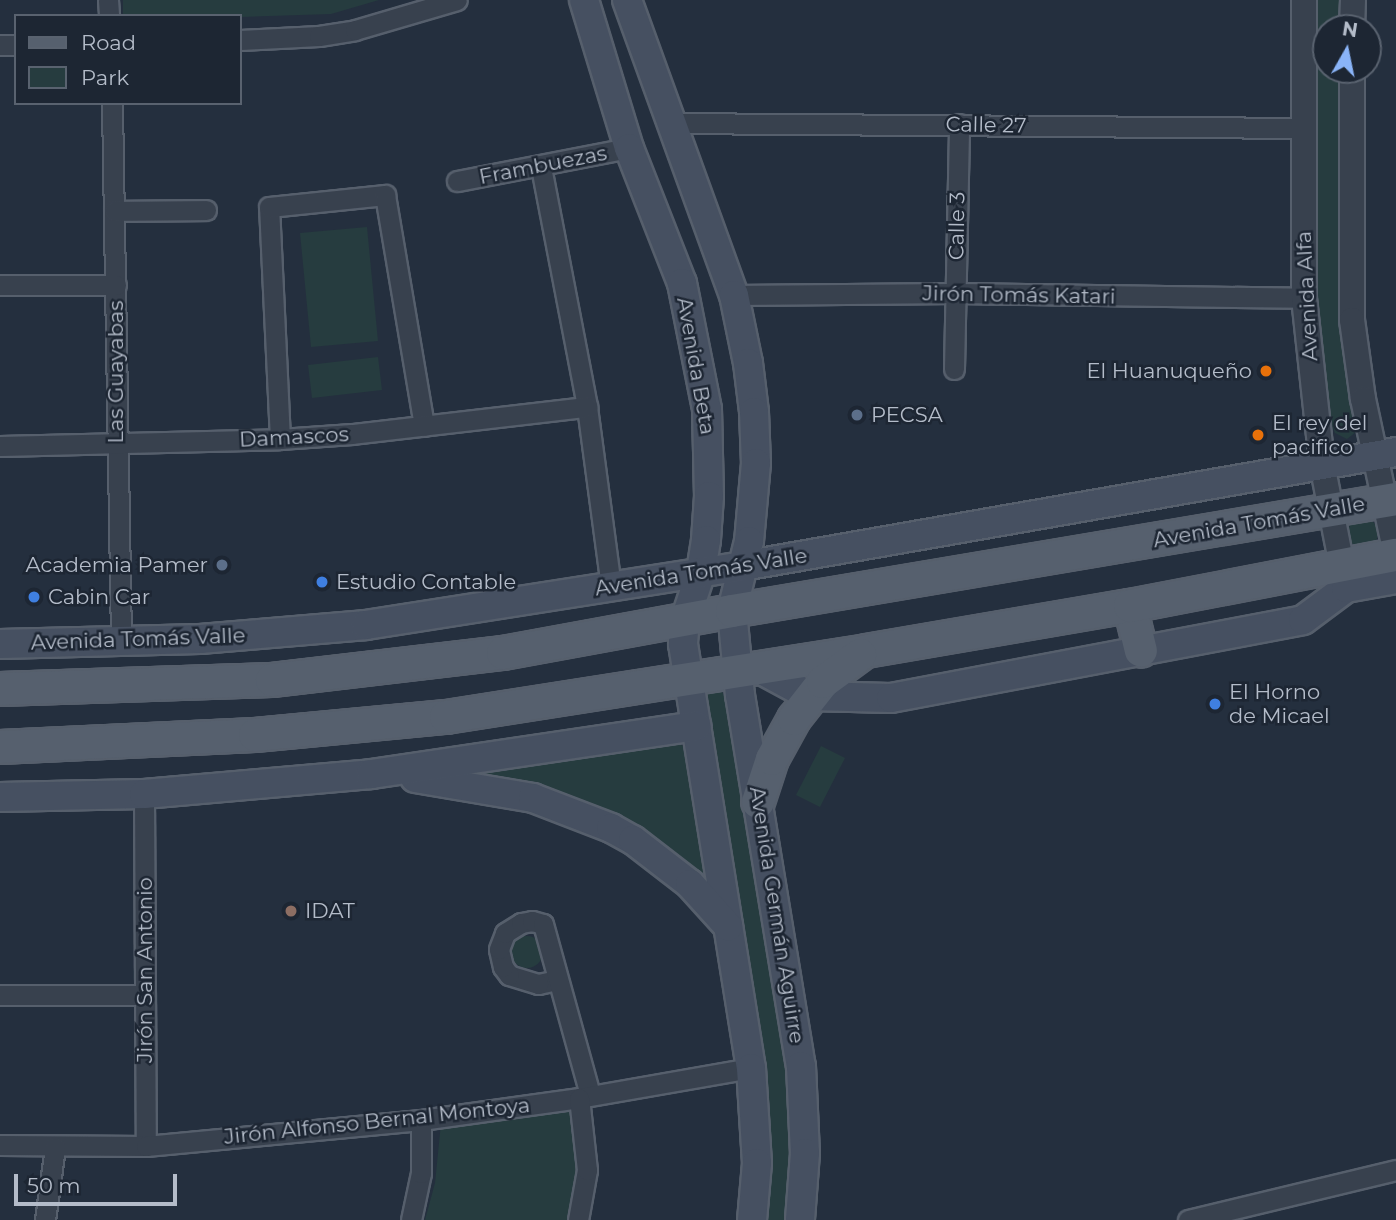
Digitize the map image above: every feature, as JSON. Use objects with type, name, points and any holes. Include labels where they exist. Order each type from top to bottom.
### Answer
[{"type":"main road","name":"Avenida Beta","points":[[584,0],[629,148],[682,283],[708,409],[709,496],[701,572],[685,620]]},
{"type":"main road","points":[[627,0],[734,295],[754,412],[756,463],[753,508],[732,611]]},
{"type":"main road","name":"Avenida Tomás Valle","points":[[0,644],[200,639],[366,625],[743,566],[1386,454]]},
{"type":"main road","name":"Avenida Tomás Valle","points":[[0,689],[272,680],[503,653],[732,611],[1391,500]]},
{"type":"main road","points":[[746,668],[810,696],[835,699],[891,698],[1303,620],[1344,577],[1396,554]]},
{"type":"main road","points":[[0,747],[173,740],[446,717],[687,677],[866,651],[1130,606],[1344,577],[1396,579]]},
{"type":"main road","points":[[1130,606],[1141,651]]},
{"type":"main road","name":"Avenida Germán Aguirre","points":[[732,611],[746,668],[758,802],[801,1066],[805,1153],[800,1220]]},
{"type":"main road","points":[[685,620],[683,644],[687,677],[751,1068],[757,1163],[752,1220]]},
{"type":"main road","points":[[758,802],[779,746],[810,696],[830,675],[866,651]]},
{"type":"main road","points":[[0,797],[144,794],[371,774],[696,726]]},
{"type":"main road","points":[[371,774],[434,780],[533,798],[611,828],[633,841],[690,884],[728,926]]},
{"type":"street","points":[[242,40],[319,36],[355,30],[457,0]]},
{"type":"street","name":"Avenida Alfa","points":[[1304,0],[1304,298],[1322,464],[1344,577]]},
{"type":"street","name":"Avenida Alfa","points":[[1352,84],[1350,289],[1363,399],[1386,454],[1396,554]]},
{"type":"street","name":"Las Guayabas","points":[[112,105],[121,640]]},
{"type":"street","name":"Calle 27","points":[[670,123],[1302,128]]},
{"type":"street","name":"Calle 3","points":[[954,369],[959,124]]},
{"type":"street","name":"Frambuezas","points":[[457,181],[629,148]]},
{"type":"street","points":[[541,167],[587,407],[611,587]]},
{"type":"street","points":[[279,439],[270,206],[385,195],[424,426]]},
{"type":"street","points":[[114,211],[206,210]]},
{"type":"street","points":[[0,285],[116,285]]},
{"type":"street","name":"Jirón Tomás Katari","points":[[734,295],[956,293],[1304,298]]},
{"type":"street","name":"Damascos","points":[[0,446],[279,439],[587,407]]},
{"type":"street","name":"Jirón San Antonio","points":[[144,794],[146,1146]]},
{"type":"street","points":[[557,980],[585,1096],[587,1170],[578,1220]]},
{"type":"street","points":[[0,995],[145,995]]},
{"type":"street","name":"Jirón Alfonso Bernal Montoya","points":[[0,1145],[146,1146],[421,1120],[751,1068]]},
{"type":"street","points":[[411,1220],[421,1172],[421,1120]]},
{"type":"street","points":[[45,1220],[55,1147]]},
{"type":"street","points":[[1188,1220],[1396,1170]]},
{"type":"green space","points":[[123,0],[379,0],[331,14],[242,17],[242,14],[123,14]]},
{"type":"green space","points":[[1313,0],[1342,0],[1342,14],[1313,14]]},
{"type":"green space","points":[[1312,84],[1343,84],[1357,420],[1356,432],[1347,439],[1335,433],[1330,420],[1318,347],[1311,264]]},
{"type":"green space","points":[[367,227],[378,341],[311,347],[300,233]]},
{"type":"green space","points":[[378,357],[382,390],[312,398],[308,365]]},
{"type":"green space","points":[[1363,518],[1374,522],[1378,533],[1374,544],[1363,548],[1352,544],[1348,533],[1352,522]]},
{"type":"green space","points":[[720,689],[726,698],[790,1086],[793,1135],[786,1220],[763,1220],[769,1178],[770,1135],[763,1042],[702,695],[706,690]]},
{"type":"green space","points":[[674,740],[684,747],[709,883],[477,777],[475,771]]},
{"type":"green space","points":[[821,746],[845,758],[820,807],[796,795]]},
{"type":"green space","points":[[527,936],[538,941],[543,952],[538,963],[527,968],[516,963],[511,952],[516,941]]},
{"type":"green space","points":[[579,1106],[581,1151],[571,1220],[425,1220],[435,1183],[441,1123]]},
{"type":"place","name":"El Huanuqueño","points":[[1266,371]]},
{"type":"place","name":"PECSA","points":[[857,415]]},
{"type":"place","name":"El rey del pacifico","points":[[1258,435]]},
{"type":"place","name":"Academia Pamer","points":[[222,565]]},
{"type":"place","name":"Estudio Contable","points":[[322,582]]},
{"type":"place","name":"Cabin Car","points":[[34,597]]},
{"type":"place","name":"El Horno de Micael","points":[[1215,704]]},
{"type":"place","name":"IDAT","points":[[291,911]]}]
